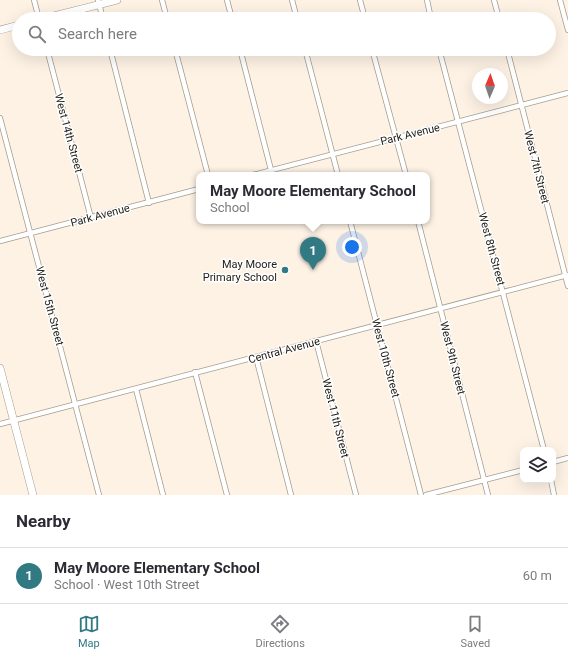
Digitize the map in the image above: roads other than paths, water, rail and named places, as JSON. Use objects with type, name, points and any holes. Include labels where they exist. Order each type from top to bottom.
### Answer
[{"type":"street","points":[[34,0],[37,12]]},
{"type":"street","points":[[65,12],[98,2],[117,0]]},
{"type":"street","points":[[162,0],[165,12]]},
{"type":"street","points":[[227,0],[230,12]]},
{"type":"street","points":[[292,0],[295,12]]},
{"type":"street","points":[[360,0],[363,12]]},
{"type":"street","points":[[426,0],[430,12]]},
{"type":"street","points":[[494,0],[497,12]]},
{"type":"street","points":[[560,0],[568,30]]},
{"type":"street","points":[[98,2],[100,12]]},
{"type":"street","points":[[0,30],[12,27]]},
{"type":"street","name":"West 14th Street","points":[[49,56],[90,218]]},
{"type":"street","points":[[112,56],[148,203]]},
{"type":"street","points":[[177,56],[207,172]]},
{"type":"street","points":[[242,56],[271,170]]},
{"type":"street","points":[[307,56],[337,172]]},
{"type":"street","points":[[374,56],[405,172]]},
{"type":"street","name":"West 8th Street","points":[[441,56],[543,447]]},
{"type":"street","name":"West 7th Street","points":[[509,56],[567,276],[568,286]]},
{"type":"street","name":"Park Avenue","points":[[264,172],[568,93]]},
{"type":"street","name":"West 15th Street","points":[[0,118],[99,495]]},
{"type":"street","name":"Park Avenue","points":[[0,241],[196,190]]},
{"type":"street","name":"West 10th Street","points":[[351,224],[421,495]]},
{"type":"street","name":"West 9th Street","points":[[419,224],[488,495]]},
{"type":"street","name":"Central Avenue","points":[[0,424],[567,276]]},
{"type":"street","name":"West 11th Street","points":[[316,342],[356,495]]},
{"type":"street","points":[[256,357],[291,495]]},
{"type":"street","points":[[0,368],[33,495]]},
{"type":"street","points":[[195,372],[227,495]]},
{"type":"street","points":[[136,389],[163,495]]},
{"type":"street","points":[[556,461],[568,458]]},
{"type":"street","points":[[426,495],[520,471]]},
{"type":"street","points":[[552,483],[554,495]]},
{"type":"place","name":"May Moore Primary School","points":[[285,270]]},
{"type":"place","name":"May Moore Elementary School","points":[[313,270]]}]
